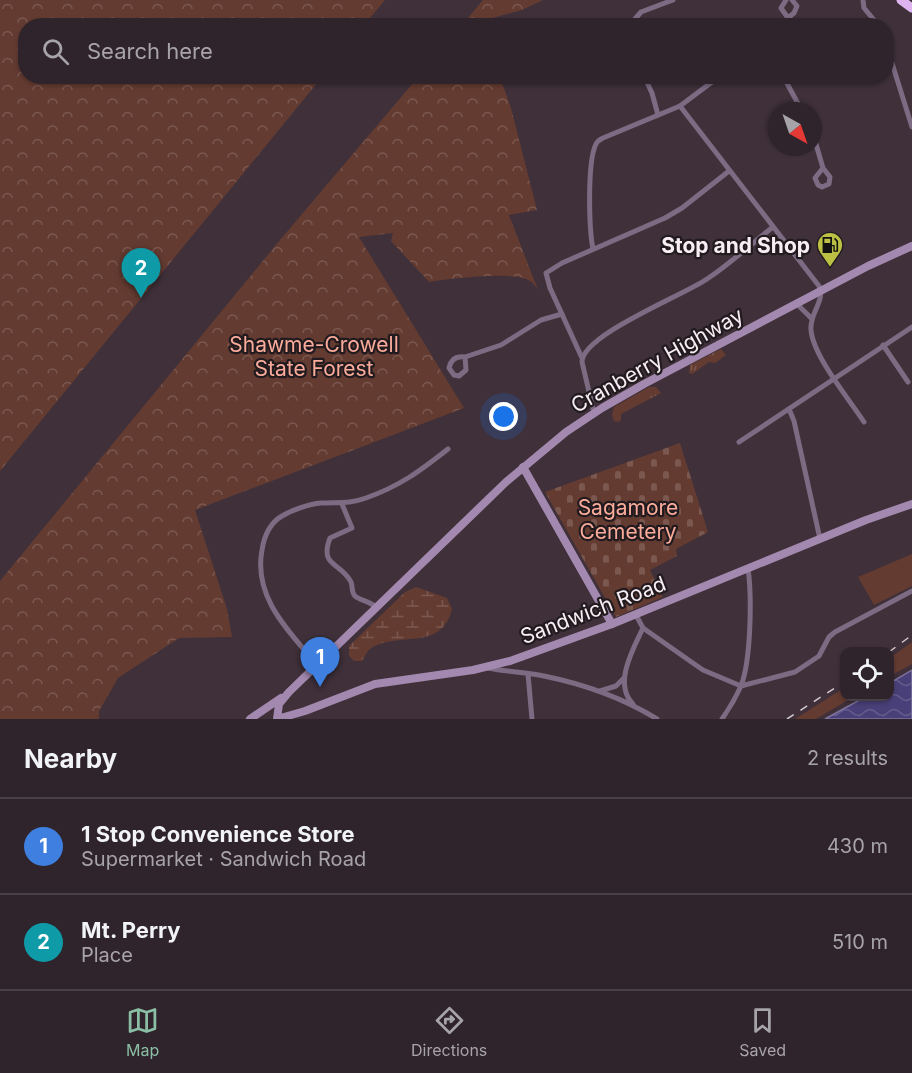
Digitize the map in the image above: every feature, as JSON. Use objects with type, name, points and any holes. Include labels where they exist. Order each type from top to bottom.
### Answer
[{"type":"highway","points":[[901,0],[912,8]]},
{"type":"main road","name":"Cranberry Highway","points":[[277,719],[279,704],[289,692],[376,607],[523,466],[594,413],[796,303],[887,256],[912,246]]},
{"type":"main road","points":[[523,466],[612,624]]},
{"type":"main road","name":"Sandwich Road","points":[[277,719],[375,684],[487,668],[636,615],[882,514],[912,504]]},
{"type":"main road","name":"Cranberry Highway","points":[[250,719],[289,692]]},
{"type":"street","points":[[636,18],[641,12],[673,0]]},
{"type":"street","points":[[786,0],[781,4],[781,8],[788,18],[797,6],[792,0]]},
{"type":"street","points":[[863,0],[864,8],[872,18]]},
{"type":"street","points":[[894,70],[912,127]]},
{"type":"street","points":[[648,84],[658,115]]},
{"type":"street","points":[[593,249],[589,232],[590,201],[592,164],[597,143],[603,138],[680,106],[709,84]]},
{"type":"street","points":[[787,84],[797,102]]},
{"type":"street","points":[[680,106],[796,254],[821,290],[820,299],[811,318],[813,343],[864,422]]},
{"type":"street","points":[[819,156],[823,168]]},
{"type":"street","points":[[594,413],[582,358],[550,288],[546,273],[562,262],[665,218],[682,208],[729,171]]},
{"type":"street","points":[[582,358],[602,336],[705,280],[773,227]]},
{"type":"street","points":[[796,303],[811,318]]},
{"type":"street","points":[[465,357],[501,345],[541,320],[562,314]]},
{"type":"street","points":[[739,442],[912,327]]},
{"type":"street","points":[[883,345],[908,382]]},
{"type":"street","points":[[789,410],[794,421],[820,539]]},
{"type":"street","points":[[317,665],[273,611],[263,588],[260,562],[266,533],[282,515],[319,503],[342,504],[364,499],[402,484],[448,449]]},
{"type":"street","points":[[342,504],[352,528],[330,538],[326,548],[327,557],[332,565],[351,582],[353,594],[376,607]]},
{"type":"street","points":[[722,719],[741,686],[748,648],[748,568]]},
{"type":"street","points":[[636,615],[643,628],[703,670],[741,686],[795,672],[819,656],[829,637],[835,632],[912,591]]},
{"type":"street","points":[[598,692],[614,688],[624,678],[643,628]]},
{"type":"street","points":[[487,668],[551,678],[598,692],[635,705],[657,719]]},
{"type":"street","points":[[528,674],[532,719]]},
{"type":"street","points":[[624,678],[626,693],[635,705]]},
{"type":"green space","points":[[0,0],[385,0],[370,18],[18,18],[18,84],[316,84],[0,471]]},
{"type":"green space","points":[[483,0],[543,0],[522,10],[492,18],[468,18]]},
{"type":"green space","name":"Shawme-Crowell State Forest","points":[[412,84],[502,84],[511,108],[537,210],[509,215],[538,290],[528,280],[508,276],[480,276],[429,282],[391,241],[393,233],[359,237],[464,408],[195,510],[227,609],[232,637],[179,638],[118,678],[99,711],[99,719],[0,719],[0,581],[280,240]]},
{"type":"green space","points":[[721,349],[726,355],[715,363],[709,362],[692,374],[689,373],[690,365]]},
{"type":"green space","points":[[649,387],[656,387],[661,393],[621,414],[619,422],[614,421],[612,415],[614,407]]},
{"type":"green space","name":"Sagamore Cemetery","points":[[680,443],[708,532],[676,549],[677,556],[650,570],[663,597],[616,617],[545,492]]},
{"type":"green space","points":[[912,554],[912,586],[874,605],[858,577]]},
{"type":"green space","points":[[416,587],[447,598],[452,609],[446,623],[438,631],[428,636],[381,644],[369,650],[362,661],[354,661],[349,656],[349,646],[405,592]]},
{"type":"green space","points":[[912,642],[912,664],[894,674],[894,655]]},
{"type":"green space","points":[[840,691],[840,701],[846,701],[816,719],[795,719]]},
{"type":"water","points":[[912,670],[912,719],[825,719],[858,701],[894,701],[894,681]]},
{"type":"railway","points":[[894,648],[912,635]]},
{"type":"railway","points":[[787,719],[840,685]]},
{"type":"place","name":"Stop and Shop","points":[[830,268]]},
{"type":"place","name":"Mt. Perry","points":[[141,298]]},
{"type":"place","name":"1 Stop Convenience Store","points":[[320,687]]}]
